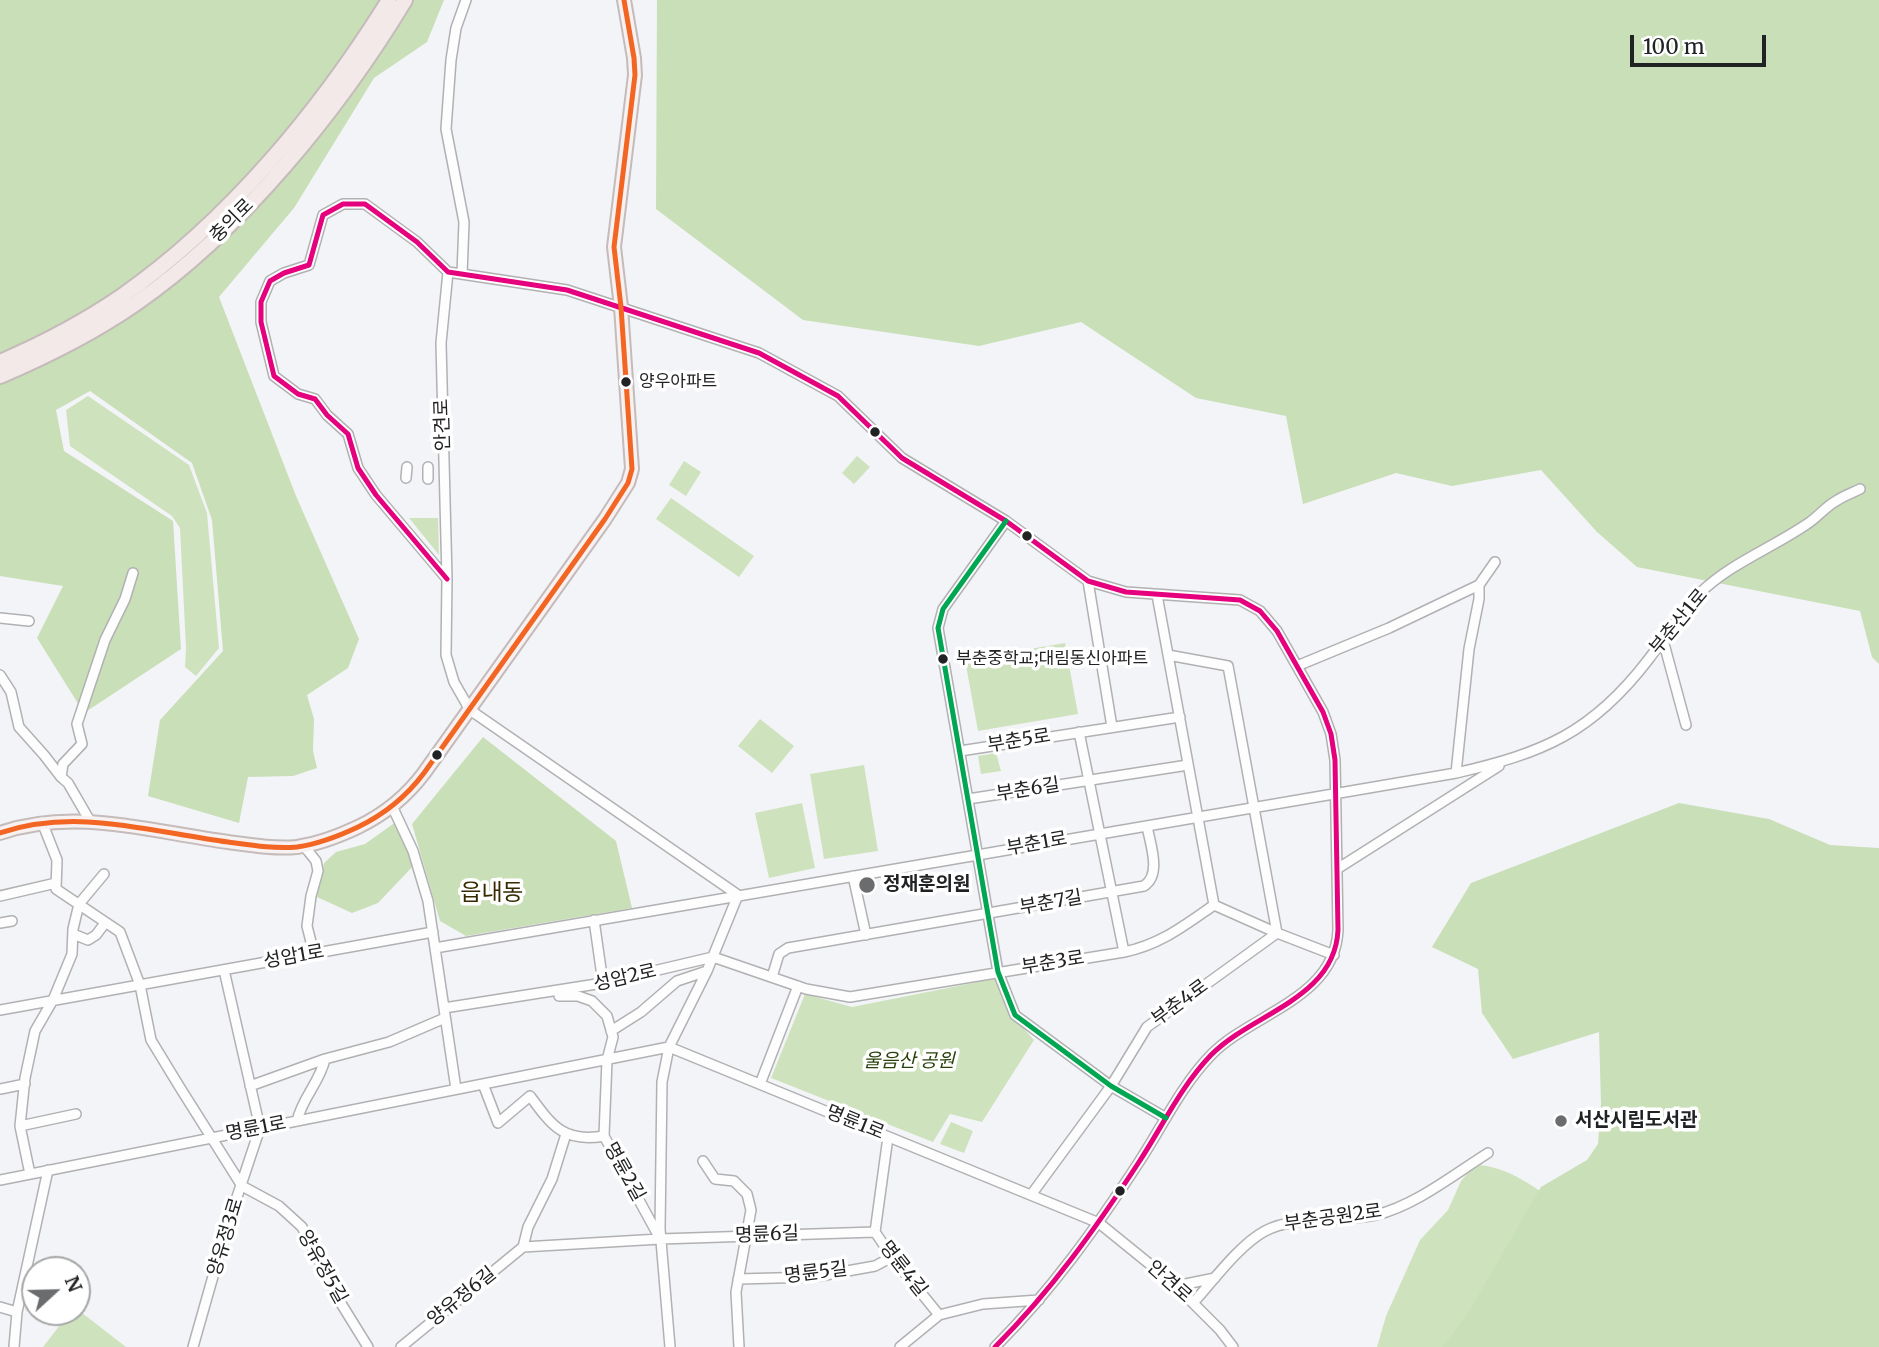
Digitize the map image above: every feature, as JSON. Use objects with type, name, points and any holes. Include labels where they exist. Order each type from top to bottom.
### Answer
[{"type":"highway","name":"충의로","points":[[0,362],[51,337],[120,297],[228,206],[312,110],[345,67],[389,0]]},
{"type":"highway","name":"충의로","points":[[0,376],[61,349],[114,318],[176,274],[214,239],[257,196],[323,117],[382,38],[405,0]]},
{"type":"main road","points":[[0,833],[42,822],[90,821],[244,845],[274,848],[304,846],[352,829],[392,806],[417,783],[605,519],[628,483],[632,469],[621,306],[614,247],[635,75],[624,0]]},
{"type":"street","points":[[462,274],[464,222],[446,129],[451,60],[456,28],[466,0]]},
{"type":"street","points":[[447,579],[376,495],[358,468],[348,434],[327,415],[316,400],[298,394],[274,376],[261,322],[261,302],[270,281],[309,265],[323,215],[342,204],[365,204],[417,242],[448,272],[568,290],[743,346],[778,362],[848,404],[901,458],[1006,521],[1088,581],[1115,590],[1236,599],[1248,603],[1268,618],[1320,706],[1329,729],[1335,760],[1336,794],[1338,930],[1334,955],[1322,975],[1306,990],[1230,1039],[1211,1055],[1166,1118],[1099,1223],[1039,1300],[995,1347]]},
{"type":"street","name":"안견로","points":[[448,272],[441,343],[447,579],[446,660],[454,682],[470,710]]},
{"type":"street","points":[[406,478],[407,467]]},
{"type":"street","points":[[428,467],[428,479]]},
{"type":"street","name":"부춘산1로","points":[[1336,794],[1456,773],[1506,761],[1566,737],[1593,719],[1615,699],[1703,590],[1752,554],[1807,524],[1836,500],[1860,489]]},
{"type":"street","points":[[1006,521],[943,609],[939,619],[940,644],[998,972],[1015,1015],[1111,1086],[1166,1118]]},
{"type":"street","points":[[1297,666],[1389,628],[1479,584],[1495,562]]},
{"type":"street","points":[[61,777],[63,764],[82,744],[77,724],[105,640],[125,599],[133,573]]},
{"type":"street","points":[[1088,581],[1112,727]]},
{"type":"street","points":[[1456,773],[1479,584]]},
{"type":"street","points":[[1157,595],[1214,905],[1334,955]]},
{"type":"street","points":[[0,618],[29,621]]},
{"type":"street","points":[[1663,640],[1686,725]]},
{"type":"street","points":[[1168,655],[1227,665],[1276,933]]},
{"type":"street","points":[[0,676],[11,692],[19,727],[68,783],[90,821]]},
{"type":"street","points":[[470,710],[738,895]]},
{"type":"street","name":"부춘5로","points":[[960,751],[1180,717]]},
{"type":"street","name":"부춘5로","points":[[1079,732],[1088,781]]},
{"type":"street","name":"부춘산1로","points":[[1337,869],[1506,761]]},
{"type":"street","name":"부춘6길","points":[[968,799],[1188,765]]},
{"type":"street","points":[[1088,781],[1124,952]]},
{"type":"street","name":"부춘1로","points":[[738,895],[1336,794]]},
{"type":"street","points":[[392,806],[413,851],[428,901],[456,1090]]},
{"type":"street","points":[[42,822],[57,860],[56,889],[120,932],[140,985],[151,1040],[211,1138]]},
{"type":"street","name":"부춘7길","points":[[772,977],[779,954],[786,949],[1144,886],[1152,878],[1154,869],[1147,826]]},
{"type":"street","points":[[304,846],[316,861],[318,871],[307,926],[314,954]]},
{"type":"street","points":[[30,1174],[20,1126],[35,1031],[53,1000],[72,954],[79,904],[104,874]]},
{"type":"street","points":[[853,876],[866,935]]},
{"type":"street","points":[[0,896],[56,883]]},
{"type":"street","points":[[435,948],[738,895]]},
{"type":"street","points":[[669,1047],[707,971],[738,895]]},
{"type":"street","name":"부춘3로","points":[[713,957],[798,986],[850,997],[1124,952],[1160,941],[1214,905]]},
{"type":"street","points":[[594,920],[603,984]]},
{"type":"street","points":[[0,923],[12,921]]},
{"type":"street","points":[[73,934],[88,940],[96,935],[105,923]]},
{"type":"street","name":"성암1로","points":[[0,1010],[433,932]]},
{"type":"street","name":"부춘4로","points":[[1031,1195],[1111,1086],[1147,1027],[1276,933]]},
{"type":"street","name":"성암2로","points":[[250,1086],[325,1059],[389,1042],[444,1013],[603,984],[713,957]]},
{"type":"street","points":[[224,970],[260,1128]]},
{"type":"street","points":[[607,1060],[611,1031],[641,1012],[677,981],[707,971]]},
{"type":"street","points":[[760,1084],[798,986]]},
{"type":"street","name":"성암2로","points":[[536,995],[578,996],[592,1001],[607,1016],[611,1031]]},
{"type":"street","name":"명륜1로","points":[[0,1180],[669,1047],[1099,1223]]},
{"type":"street","name":"명륜2길","points":[[669,1047],[662,1082],[660,1238],[670,1347]]},
{"type":"street","points":[[297,1121],[300,1108],[322,1073],[325,1059]]},
{"type":"street","name":"명륜2길","points":[[607,1060],[604,1136],[660,1238]]},
{"type":"street","points":[[0,1089],[25,1084]]},
{"type":"street","points":[[483,1084],[498,1123],[530,1096],[556,1129],[565,1134],[589,1138],[604,1136]]},
{"type":"street","points":[[20,1126],[76,1114]]},
{"type":"street","name":"양유정3로","points":[[193,1347],[227,1227],[260,1128]]},
{"type":"street","points":[[565,1134],[552,1179],[528,1227],[523,1247],[660,1238]]},
{"type":"street","name":"명륜4길","points":[[888,1136],[875,1232],[939,1315]]},
{"type":"street","name":"양유정5길","points":[[211,1138],[242,1186],[279,1206],[302,1227],[342,1305],[368,1347]]},
{"type":"street","name":"부춘공원2로","points":[[1193,1303],[1251,1240],[1264,1231],[1291,1224],[1361,1218],[1386,1212],[1415,1198],[1488,1153]]},
{"type":"street","points":[[703,1161],[715,1179],[734,1181],[747,1194],[751,1210],[736,1292],[739,1347]]},
{"type":"street","points":[[14,1347],[16,1312],[48,1170]]},
{"type":"street","name":"안견로","points":[[1099,1223],[1175,1286],[1220,1330],[1233,1347]]},
{"type":"street","name":"명륜6길","points":[[660,1238],[875,1232]]},
{"type":"street","name":"양유정6길","points":[[401,1347],[523,1247]]},
{"type":"street","name":"명륜5길","points":[[738,1279],[814,1277],[876,1266],[892,1257]]},
{"type":"street","points":[[1175,1286],[1215,1278]]},
{"type":"street","points":[[900,1347],[939,1315],[983,1304],[1039,1300]]},
{"type":"street","points":[[0,1307],[16,1312]]},
{"type":"green space","points":[[0,0],[444,0],[427,42],[374,78],[294,208],[219,297],[296,496],[359,639],[348,668],[307,695],[314,719],[313,751],[317,768],[293,776],[248,777],[239,823],[148,796],[160,720],[223,651],[212,520],[192,463],[90,391],[56,410],[64,451],[173,521],[181,649],[84,713],[37,638],[63,586],[0,576]]},
{"type":"green space","points":[[657,0],[1879,0],[1879,664],[1872,657],[1860,611],[1637,567],[1597,532],[1541,470],[1452,486],[1396,473],[1303,504],[1286,416],[1196,398],[1081,322],[979,346],[803,320],[656,209]]},
{"type":"green space","points":[[88,396],[189,465],[207,513],[219,648],[196,676],[185,667],[180,528],[172,516],[70,446],[66,410]]},
{"type":"green space","points":[[857,456],[870,467],[854,484],[842,473]]},
{"type":"green space","points":[[684,461],[701,472],[686,496],[669,485]]},
{"type":"green space","points":[[671,498],[754,556],[739,577],[656,519]]},
{"type":"green space","points":[[409,518],[438,518],[439,555]]},
{"type":"green space","points":[[1065,643],[1078,714],[978,731],[965,660]]},
{"type":"green space","points":[[760,719],[794,746],[772,773],[738,746]]},
{"type":"green space","points":[[483,737],[616,841],[632,908],[466,936],[440,921],[412,824]]},
{"type":"green space","points":[[996,753],[1001,771],[981,774],[978,756]]},
{"type":"green space","points":[[864,765],[878,851],[824,859],[810,774]]},
{"type":"green space","points":[[802,803],[815,868],[769,878],[755,813]]},
{"type":"green space","points":[[1679,803],[1769,819],[1830,845],[1879,848],[1879,1347],[1443,1347],[1470,1310],[1541,1187],[1587,1160],[1598,1144],[1601,1104],[1599,1032],[1513,1059],[1482,1013],[1478,969],[1432,947],[1471,883]]},
{"type":"green space","points":[[400,819],[415,864],[378,903],[352,913],[317,897],[324,863],[336,852],[365,844]]},
{"type":"green space","name":"울음산 공원","points":[[998,978],[1010,1013],[1034,1040],[982,1122],[950,1114],[933,1142],[771,1078],[805,994],[852,1007]]},
{"type":"green space","points":[[951,1122],[973,1131],[964,1153],[940,1144]]},
{"type":"green space","points":[[1475,1165],[1511,1174],[1564,1206],[1488,1347],[1377,1347],[1386,1316],[1420,1240],[1448,1210],[1461,1181]]},
{"type":"green space","points":[[91,1320],[126,1347],[43,1347],[59,1326],[91,1326]]},
{"type":"transit line","points":[[0,833],[57,822],[85,822],[253,845],[297,847],[328,839],[368,822],[386,811],[410,790],[424,773],[605,519],[628,483],[632,469],[621,307],[614,247],[635,75],[624,0]]},
{"type":"transit line","points":[[447,579],[376,495],[358,468],[348,434],[327,415],[315,399],[298,394],[274,376],[261,322],[261,302],[270,281],[309,265],[323,215],[343,204],[365,204],[417,242],[448,272],[567,290],[759,353],[838,396],[902,458],[1006,521],[1088,581],[1126,592],[1240,600],[1260,611],[1277,631],[1323,712],[1331,734],[1335,760],[1338,930],[1333,953],[1323,973],[1307,989],[1228,1040],[1200,1067],[1089,1235],[1035,1304],[995,1347]]},
{"type":"transit line","points":[[1006,521],[943,609],[938,628],[998,972],[1015,1015],[1111,1086],[1166,1118]]},
{"type":"place","name":"양우아파트","points":[[626,382]]},
{"type":"place","name":"부춘중학교;대림동신아파트","points":[[943,659]]},
{"type":"place","name":"정재훈의원","points":[[867,885]]},
{"type":"place","name":"서산시립도서관","points":[[1561,1121]]},
{"type":"district","name":"읍내동","points":[[492,893]]}]
